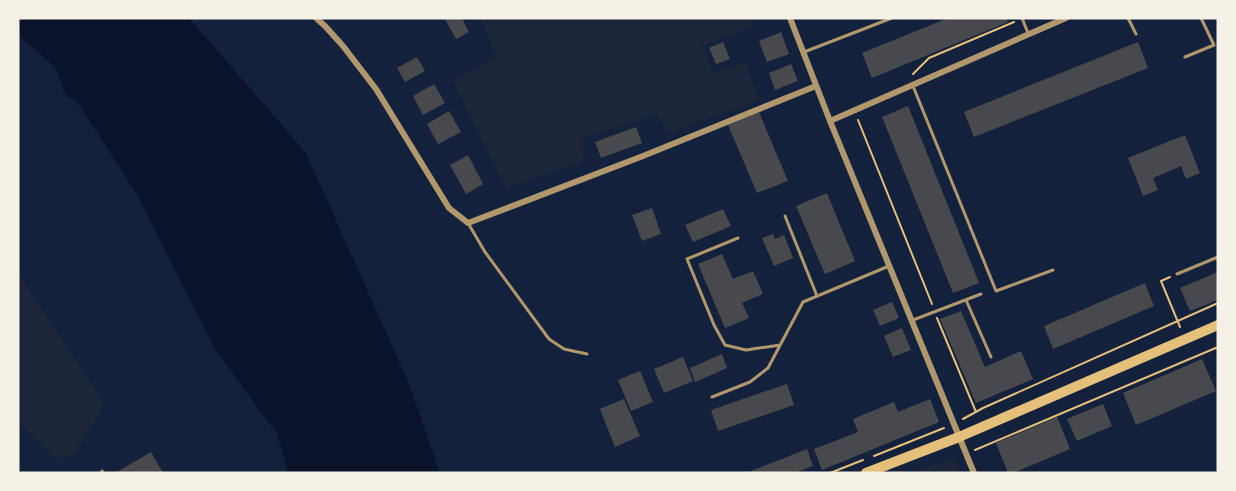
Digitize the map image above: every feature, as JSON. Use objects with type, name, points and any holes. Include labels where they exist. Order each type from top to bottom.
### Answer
[{"type":"main road","points":[[866,473],[959,438],[1218,325]]},
{"type":"street","points":[[316,18],[343,46],[376,89],[449,208],[468,223],[816,86]]},
{"type":"street","points":[[790,18],[974,473]]},
{"type":"street","points":[[830,121],[910,81],[1066,18]]},
{"type":"lane","points":[[804,52],[892,18]]},
{"type":"lane","points":[[1022,18],[1029,34]]},
{"type":"lane","points":[[1128,18],[1136,34]]},
{"type":"lane","points":[[1185,57],[1214,45],[1201,18]]},
{"type":"lane","points":[[910,81],[996,291],[1053,270]]},
{"type":"lane","points":[[785,216],[817,296]]},
{"type":"lane","points":[[468,223],[485,252],[549,339],[564,349],[587,354]]},
{"type":"lane","points":[[738,238],[687,259],[714,325],[725,345],[746,350],[780,345]]},
{"type":"lane","points":[[1177,274],[1218,257]]},
{"type":"lane","points":[[712,397],[750,382],[768,368],[803,302],[889,266]]},
{"type":"lane","points":[[911,321],[981,294]]},
{"type":"lane","points":[[966,300],[991,357]]},
{"type":"path","points":[[910,81],[928,58],[1022,18]]},
{"type":"path","points":[[854,110],[976,412]]},
{"type":"path","points":[[1177,274],[1161,280],[1185,339]]},
{"type":"path","points":[[830,473],[953,424],[1218,303]]},
{"type":"path","points":[[966,454],[1218,347]]},
{"type":"shaded area","points":[[18,18],[189,18],[306,153],[410,386],[440,473],[288,473],[277,434],[215,349],[138,196],[76,100],[66,96],[55,67],[18,35]]},
{"type":"shaded area","points":[[481,18],[751,18],[754,25],[702,46],[713,73],[746,63],[759,100],[668,133],[657,113],[581,139],[584,161],[506,188],[453,81],[496,57]]},
{"type":"shaded area","points":[[18,273],[105,404],[74,454],[55,459],[18,420]]},
{"type":"shaded area","points":[[954,457],[960,473],[912,473]]},
{"type":"building","points":[[446,18],[462,18],[469,32],[456,39]]},
{"type":"building","points":[[948,18],[1006,18],[1008,22],[872,78],[862,53]]},
{"type":"building","points":[[781,32],[789,54],[767,62],[759,41]]},
{"type":"building","points":[[723,42],[730,59],[716,64],[709,48]]},
{"type":"building","points":[[1138,42],[1148,68],[974,137],[964,112]]},
{"type":"building","points":[[417,57],[425,71],[405,82],[397,68]]},
{"type":"building","points":[[791,64],[798,81],[775,90],[769,73]]},
{"type":"building","points":[[434,84],[445,103],[423,115],[413,96]]},
{"type":"building","points":[[908,106],[979,283],[953,293],[882,117]]},
{"type":"building","points":[[449,111],[461,132],[438,144],[427,124]]},
{"type":"building","points":[[759,112],[788,181],[757,193],[728,125]]},
{"type":"building","points":[[636,127],[642,143],[601,158],[595,142]]},
{"type":"building","points":[[1185,135],[1200,173],[1186,179],[1181,166],[1153,178],[1158,190],[1143,196],[1128,158]]},
{"type":"building","points":[[468,155],[483,184],[466,194],[450,165]]},
{"type":"building","points":[[827,193],[855,261],[825,274],[796,206]]},
{"type":"building","points":[[652,208],[661,234],[642,241],[632,215]]},
{"type":"building","points":[[723,209],[731,226],[693,242],[685,225]]},
{"type":"building","points":[[773,234],[775,239],[784,235],[793,258],[774,266],[762,238]]},
{"type":"building","points":[[722,254],[733,279],[753,271],[763,294],[742,303],[749,318],[725,328],[698,264]]},
{"type":"building","points":[[1218,272],[1218,300],[1190,311],[1180,288]]},
{"type":"building","points":[[1145,283],[1154,306],[1053,349],[1044,326]]},
{"type":"building","points":[[892,302],[899,318],[880,326],[873,310]]},
{"type":"building","points":[[961,311],[985,367],[1021,351],[1033,379],[976,403],[940,319]]},
{"type":"building","points":[[902,328],[911,350],[893,357],[884,336]]},
{"type":"building","points":[[722,354],[727,368],[695,382],[690,368]]},
{"type":"building","points":[[683,357],[693,381],[664,393],[654,369]]},
{"type":"building","points":[[1202,359],[1216,391],[1136,425],[1123,393]]},
{"type":"building","points":[[640,371],[653,402],[631,411],[618,380]]},
{"type":"building","points":[[787,384],[794,405],[718,431],[711,410]]},
{"type":"building","points":[[624,399],[640,436],[615,447],[600,409]]},
{"type":"building","points":[[930,399],[939,422],[822,470],[814,449],[858,432],[853,419],[894,402],[898,412]]},
{"type":"building","points":[[1103,404],[1112,426],[1077,441],[1067,419]]},
{"type":"building","points":[[1057,417],[1070,449],[1013,473],[1008,473],[996,443]]},
{"type":"building","points":[[807,449],[813,466],[795,473],[746,473]]},
{"type":"building","points":[[151,452],[163,473],[115,473]]}]
